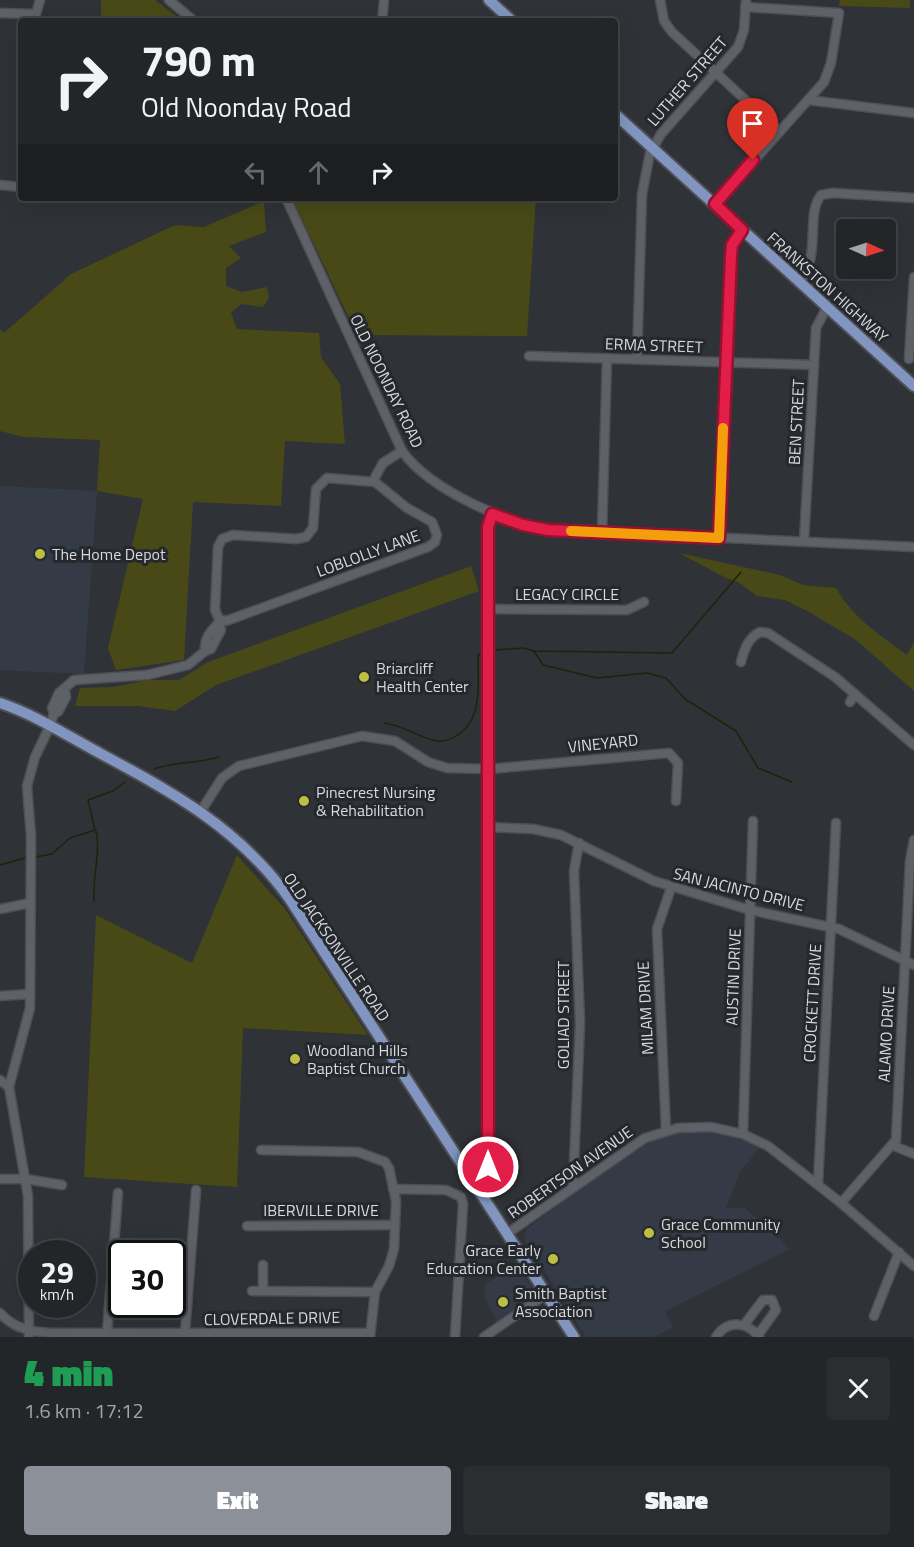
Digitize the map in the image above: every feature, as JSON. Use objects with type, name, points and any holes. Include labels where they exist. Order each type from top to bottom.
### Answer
[{"type":"main road","points":[[489,0],[509,18]]},
{"type":"main road","name":"FRANKSTON HIGHWAY","points":[[618,120],[715,204],[914,386]]},
{"type":"main road","name":"OLD JACKSONVILLE ROAD","points":[[0,703],[50,726],[201,811],[241,844],[283,890],[548,1293],[574,1337]]},
{"type":"street","points":[[0,14],[36,14],[40,0]]},
{"type":"street","points":[[169,0],[190,18]]},
{"type":"street","points":[[382,18],[384,0]]},
{"type":"street","points":[[660,0],[664,21],[672,32],[779,131]]},
{"type":"street","points":[[715,204],[808,100],[827,74],[839,13],[746,3]]},
{"type":"street","name":"LUTHER STREET","points":[[637,359],[643,184],[652,148],[661,134],[742,40],[746,3]]},
{"type":"street","points":[[808,100],[914,114]]},
{"type":"street","points":[[0,185],[18,187]]},
{"type":"street","points":[[800,282],[812,259],[816,209],[821,195],[833,193],[914,198]]},
{"type":"street","name":"OLD NOONDAY ROAD","points":[[287,201],[402,451],[423,473],[492,514],[531,527],[914,547]]},
{"type":"street","points":[[719,538],[732,249],[742,230]]},
{"type":"street","points":[[898,372],[912,359],[914,277]]},
{"type":"street","name":"BEN STREET","points":[[804,541],[817,323],[828,307]]},
{"type":"street","name":"ERMA STREET","points":[[529,356],[814,365]]},
{"type":"street","points":[[602,532],[607,358]]},
{"type":"street","points":[[29,1334],[26,1179],[9,1088],[27,1021],[30,994],[31,836],[27,786],[35,757],[50,726],[54,713],[52,708],[59,693],[74,680],[141,676],[188,665],[205,651],[205,644],[213,626],[220,622],[215,610],[218,547],[222,539],[233,536],[296,539],[306,537],[313,528],[316,489],[323,479],[373,481],[383,463],[402,451]]},
{"type":"street","name":"LOBLOLLY LANE","points":[[220,622],[433,545],[437,535],[432,522],[407,508],[373,481]]},
{"type":"street","points":[[479,1190],[488,1167],[488,532],[492,514]]},
{"type":"street","name":"LEGACY CIRCLE","points":[[489,609],[627,610],[644,602]]},
{"type":"street","points":[[741,662],[744,649],[752,638],[764,632],[835,677],[914,745]]},
{"type":"street","points":[[849,702],[855,694]]},
{"type":"street","points":[[201,811],[222,778],[239,766],[356,737],[388,739],[441,767],[489,769]]},
{"type":"street","name":"VINEYARD","points":[[489,769],[669,753],[678,763],[676,801]]},
{"type":"street","name":"AUSTIN DRIVE","points":[[743,1134],[753,821]]},
{"type":"street","name":"CROCKETT DRIVE","points":[[818,1184],[836,823]]},
{"type":"street","name":"SAN JACINTO DRIVE","points":[[488,827],[541,830],[579,843],[635,873],[671,888],[750,910],[830,927],[856,935],[914,964]]},
{"type":"street","name":"GOLIAD STREET","points":[[573,1187],[580,1023],[574,871],[579,843]]},
{"type":"street","name":"ALAMO DRIVE","points":[[894,1146],[897,1137],[904,961],[913,844]]},
{"type":"street","name":"MILAM DRIVE","points":[[666,1130],[657,929],[671,888]]},
{"type":"street","points":[[0,909],[30,903]]},
{"type":"street","points":[[0,996],[30,994]]},
{"type":"street","points":[[0,1080],[9,1088]]},
{"type":"street","name":"ROBERTSON AVENUE","points":[[508,1233],[631,1145],[666,1130],[706,1126],[743,1134],[768,1146],[842,1203],[914,1266]]},
{"type":"street","points":[[842,1203],[894,1146],[914,1154]]},
{"type":"street","points":[[261,1150],[367,1154],[385,1162],[389,1168],[396,1201],[393,1258],[375,1292],[370,1335]]},
{"type":"street","points":[[0,1179],[26,1179],[62,1185]]},
{"type":"street","points":[[393,1189],[446,1190],[461,1197],[463,1204],[454,1337]]},
{"type":"street","points":[[185,1334],[196,1190]]},
{"type":"street","points":[[107,1333],[118,1193]]},
{"type":"street","name":"IBERVILLE DRIVE","points":[[247,1226],[395,1226]]},
{"type":"street","points":[[874,1316],[898,1252]]},
{"type":"street","points":[[263,1265],[263,1291]]},
{"type":"street","points":[[252,1291],[375,1292]]},
{"type":"street","points":[[484,1337],[548,1293]]},
{"type":"street","points":[[716,1337],[729,1326],[744,1325],[758,1336],[776,1310],[772,1300],[763,1300],[744,1325]]},
{"type":"street","name":"CLOVERDALE DRIVE","points":[[0,1313],[29,1334],[370,1335]]},
{"type":"shaded area","points":[[101,0],[155,0],[179,18],[101,18]]},
{"type":"shaded area","points":[[840,0],[910,0],[910,8],[839,6]]},
{"type":"shaded area","points":[[264,201],[266,232],[229,246],[241,258],[226,268],[226,286],[242,292],[267,287],[269,298],[263,307],[241,304],[231,313],[237,329],[319,333],[321,357],[340,384],[345,444],[285,441],[281,506],[193,502],[184,660],[116,670],[108,648],[143,499],[97,491],[100,440],[23,437],[0,431],[0,329],[4,333],[71,274],[175,225],[204,227]]},
{"type":"shaded area","points":[[293,201],[536,201],[527,336],[357,335]]},
{"type":"shaded area","points":[[0,486],[97,491],[84,674],[0,670]]},
{"type":"shaded area","points":[[679,553],[780,575],[803,585],[836,588],[859,617],[907,655],[914,642],[914,691],[856,640],[809,612],[785,600],[757,596],[738,582]]},
{"type":"shaded area","points":[[471,566],[479,591],[216,685],[175,711],[137,706],[75,706],[80,688],[114,687],[148,680],[179,680],[208,662]]},
{"type":"shaded area","points":[[237,855],[285,909],[368,1035],[243,1028],[237,1187],[84,1177],[96,915],[192,963]]},
{"type":"shaded area","name":"Grace Community School","points":[[687,1131],[722,1133],[761,1146],[740,1172],[726,1208],[745,1208],[790,1249],[665,1311],[673,1327],[653,1337],[586,1337],[524,1238],[527,1228],[642,1144],[657,1137]]},
{"type":"shaded area","points":[[517,1264],[537,1295],[497,1323],[485,1297],[485,1284]]},
{"type":"waterway","points":[[493,650],[524,648],[534,651],[672,653],[741,572]]},
{"type":"waterway","points":[[534,651],[543,665],[597,678],[647,673],[666,678],[685,699],[736,731],[758,768],[792,782]]},
{"type":"waterway","points":[[384,723],[436,741],[456,736],[465,729],[475,712],[478,691],[478,655],[484,652]]},
{"type":"waterway","points":[[154,769],[219,757]]},
{"type":"waterway","points":[[35,857],[52,854],[70,838],[95,830],[88,800],[113,791],[125,782]]},
{"type":"waterway","points":[[94,901],[98,847],[96,831]]},
{"type":"waterway","points":[[0,865],[25,858]]},
{"type":"slow traffic","points":[[571,531],[719,538],[723,428]]},
{"type":"place","name":"The Home Depot","points":[[40,554]]},
{"type":"place","name":"Briarcliff Health Center","points":[[364,677]]},
{"type":"place","name":"Pinecrest Nursing & Rehabilitation","points":[[304,801]]},
{"type":"place","name":"Woodland Hills Baptist Church","points":[[295,1059]]},
{"type":"place","name":"Grace Community School","points":[[649,1233]]},
{"type":"place","name":"Grace Early Education Center","points":[[553,1259]]},
{"type":"place","name":"Smith Baptist Association","points":[[503,1302]]},
{"type":"route","points":[[488,1167],[488,527],[492,514],[523,525],[548,530],[719,538],[731,256],[732,245],[742,230],[715,204],[753,160]]}]
